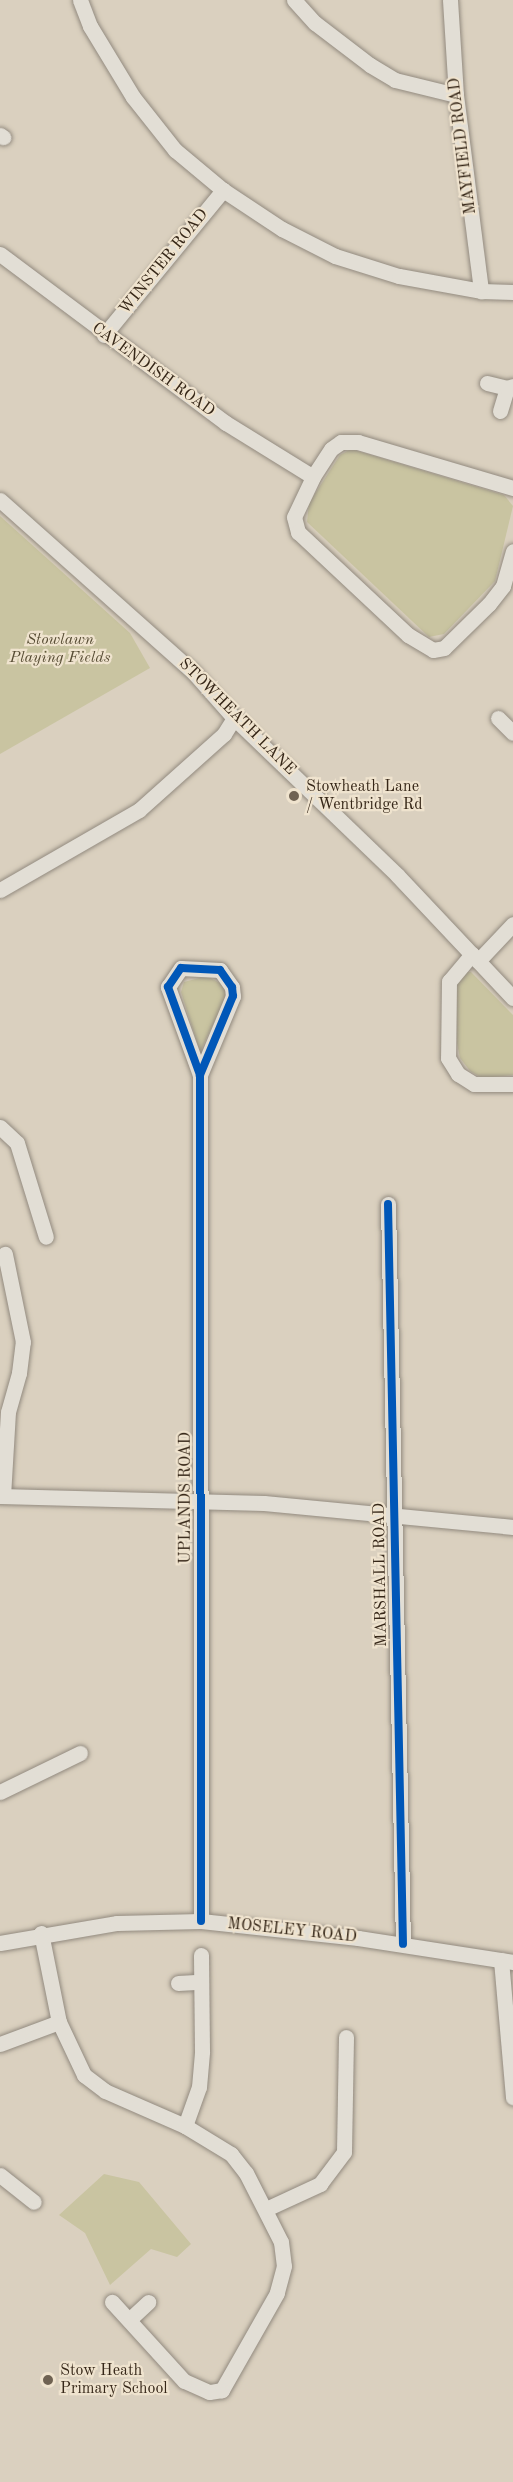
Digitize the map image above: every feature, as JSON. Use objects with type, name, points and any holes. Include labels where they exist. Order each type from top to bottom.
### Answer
[{"type":"street","points":[[80,0],[90,26],[133,97],[175,150],[223,190],[282,229],[335,256],[399,276],[481,291],[513,292]]},
{"type":"street","points":[[294,0],[315,23],[370,65],[395,80],[456,95]]},
{"type":"street","name":"MAYFIELD ROAD","points":[[450,0],[456,95],[481,291]]},
{"type":"street","name":"WINSTER ROAD","points":[[104,334],[223,190]]},
{"type":"street","name":"CAVENDISH ROAD","points":[[0,254],[226,423],[313,477]]},
{"type":"street","points":[[487,383],[510,387],[500,411]]},
{"type":"street","points":[[513,488],[358,442],[341,442],[331,448],[313,477],[294,517],[298,532],[424,648],[444,648],[489,604],[508,589],[513,551]]},
{"type":"street","name":"STOWHEATH LANE","points":[[0,500],[155,636],[234,718],[295,774],[513,998]]},
{"type":"street","points":[[0,890],[139,810],[224,734],[234,718]]},
{"type":"street","points":[[498,718],[513,733]]},
{"type":"street","points":[[513,924],[449,981],[448,1058],[458,1074],[474,1083],[513,1084]]},
{"type":"street","name":"UPLANDS ROAD","points":[[200,1075],[233,996],[232,987],[220,970],[181,968],[168,987],[200,1075],[201,1921]]},
{"type":"street","points":[[0,1126],[17,1143],[46,1237]]},
{"type":"street","name":"MARSHALL ROAD","points":[[388,1204],[403,1944]]},
{"type":"street","points":[[5,1254],[23,1342],[19,1373],[8,1412],[2,1496],[199,1500],[286,1505],[393,1518],[513,1527]]},
{"type":"street","points":[[0,1792],[80,1753]]},
{"type":"street","name":"MOSELEY ROAD","points":[[0,1943],[41,1933],[117,1923],[201,1921],[403,1944],[507,1961]]},
{"type":"street","points":[[41,1933],[59,2022],[76,2064],[96,2085],[185,2126],[231,2154],[246,2173],[281,2242],[283,2277],[222,2390],[209,2392],[184,2381],[130,2319],[112,2302]]},
{"type":"street","points":[[185,2126],[198,2087],[201,1955]]},
{"type":"street","points":[[507,1961],[513,2097]]},
{"type":"street","points":[[178,1983],[201,1982]]},
{"type":"street","points":[[0,2044],[59,2022]]},
{"type":"street","points":[[266,2209],[320,2184],[344,2152],[346,2037]]},
{"type":"street","points":[[0,2175],[34,2202]]},
{"type":"street","points":[[130,2319],[148,2302]]},
{"type":"green space","points":[[351,449],[504,495],[513,506],[495,581],[444,634],[429,637],[307,522],[309,503],[340,455]]},
{"type":"green space","name":"Stowlawn Playing Fields","points":[[0,516],[130,633],[150,668],[0,754]]},
{"type":"green space","points":[[462,972],[471,972],[513,1015],[513,1075],[482,1078],[470,1071],[460,1058],[457,1043],[457,982]]},
{"type":"green space","points":[[207,976],[225,986],[225,999],[200,1052],[181,992],[184,982]]},
{"type":"green space","points":[[104,2174],[139,2182],[191,2244],[177,2257],[151,2249],[110,2285],[85,2233],[59,2215]]},
{"type":"cycle path","points":[[200,1075],[168,987],[181,968],[220,970],[232,987],[233,996],[200,1075],[201,1921]]},
{"type":"cycle path","points":[[388,1204],[403,1944]]},
{"type":"place","name":"Stowheath Lane / Wentbridge Rd","points":[[294,796]]},
{"type":"place","name":"Stow Heath Primary School","points":[[48,2380]]}]
